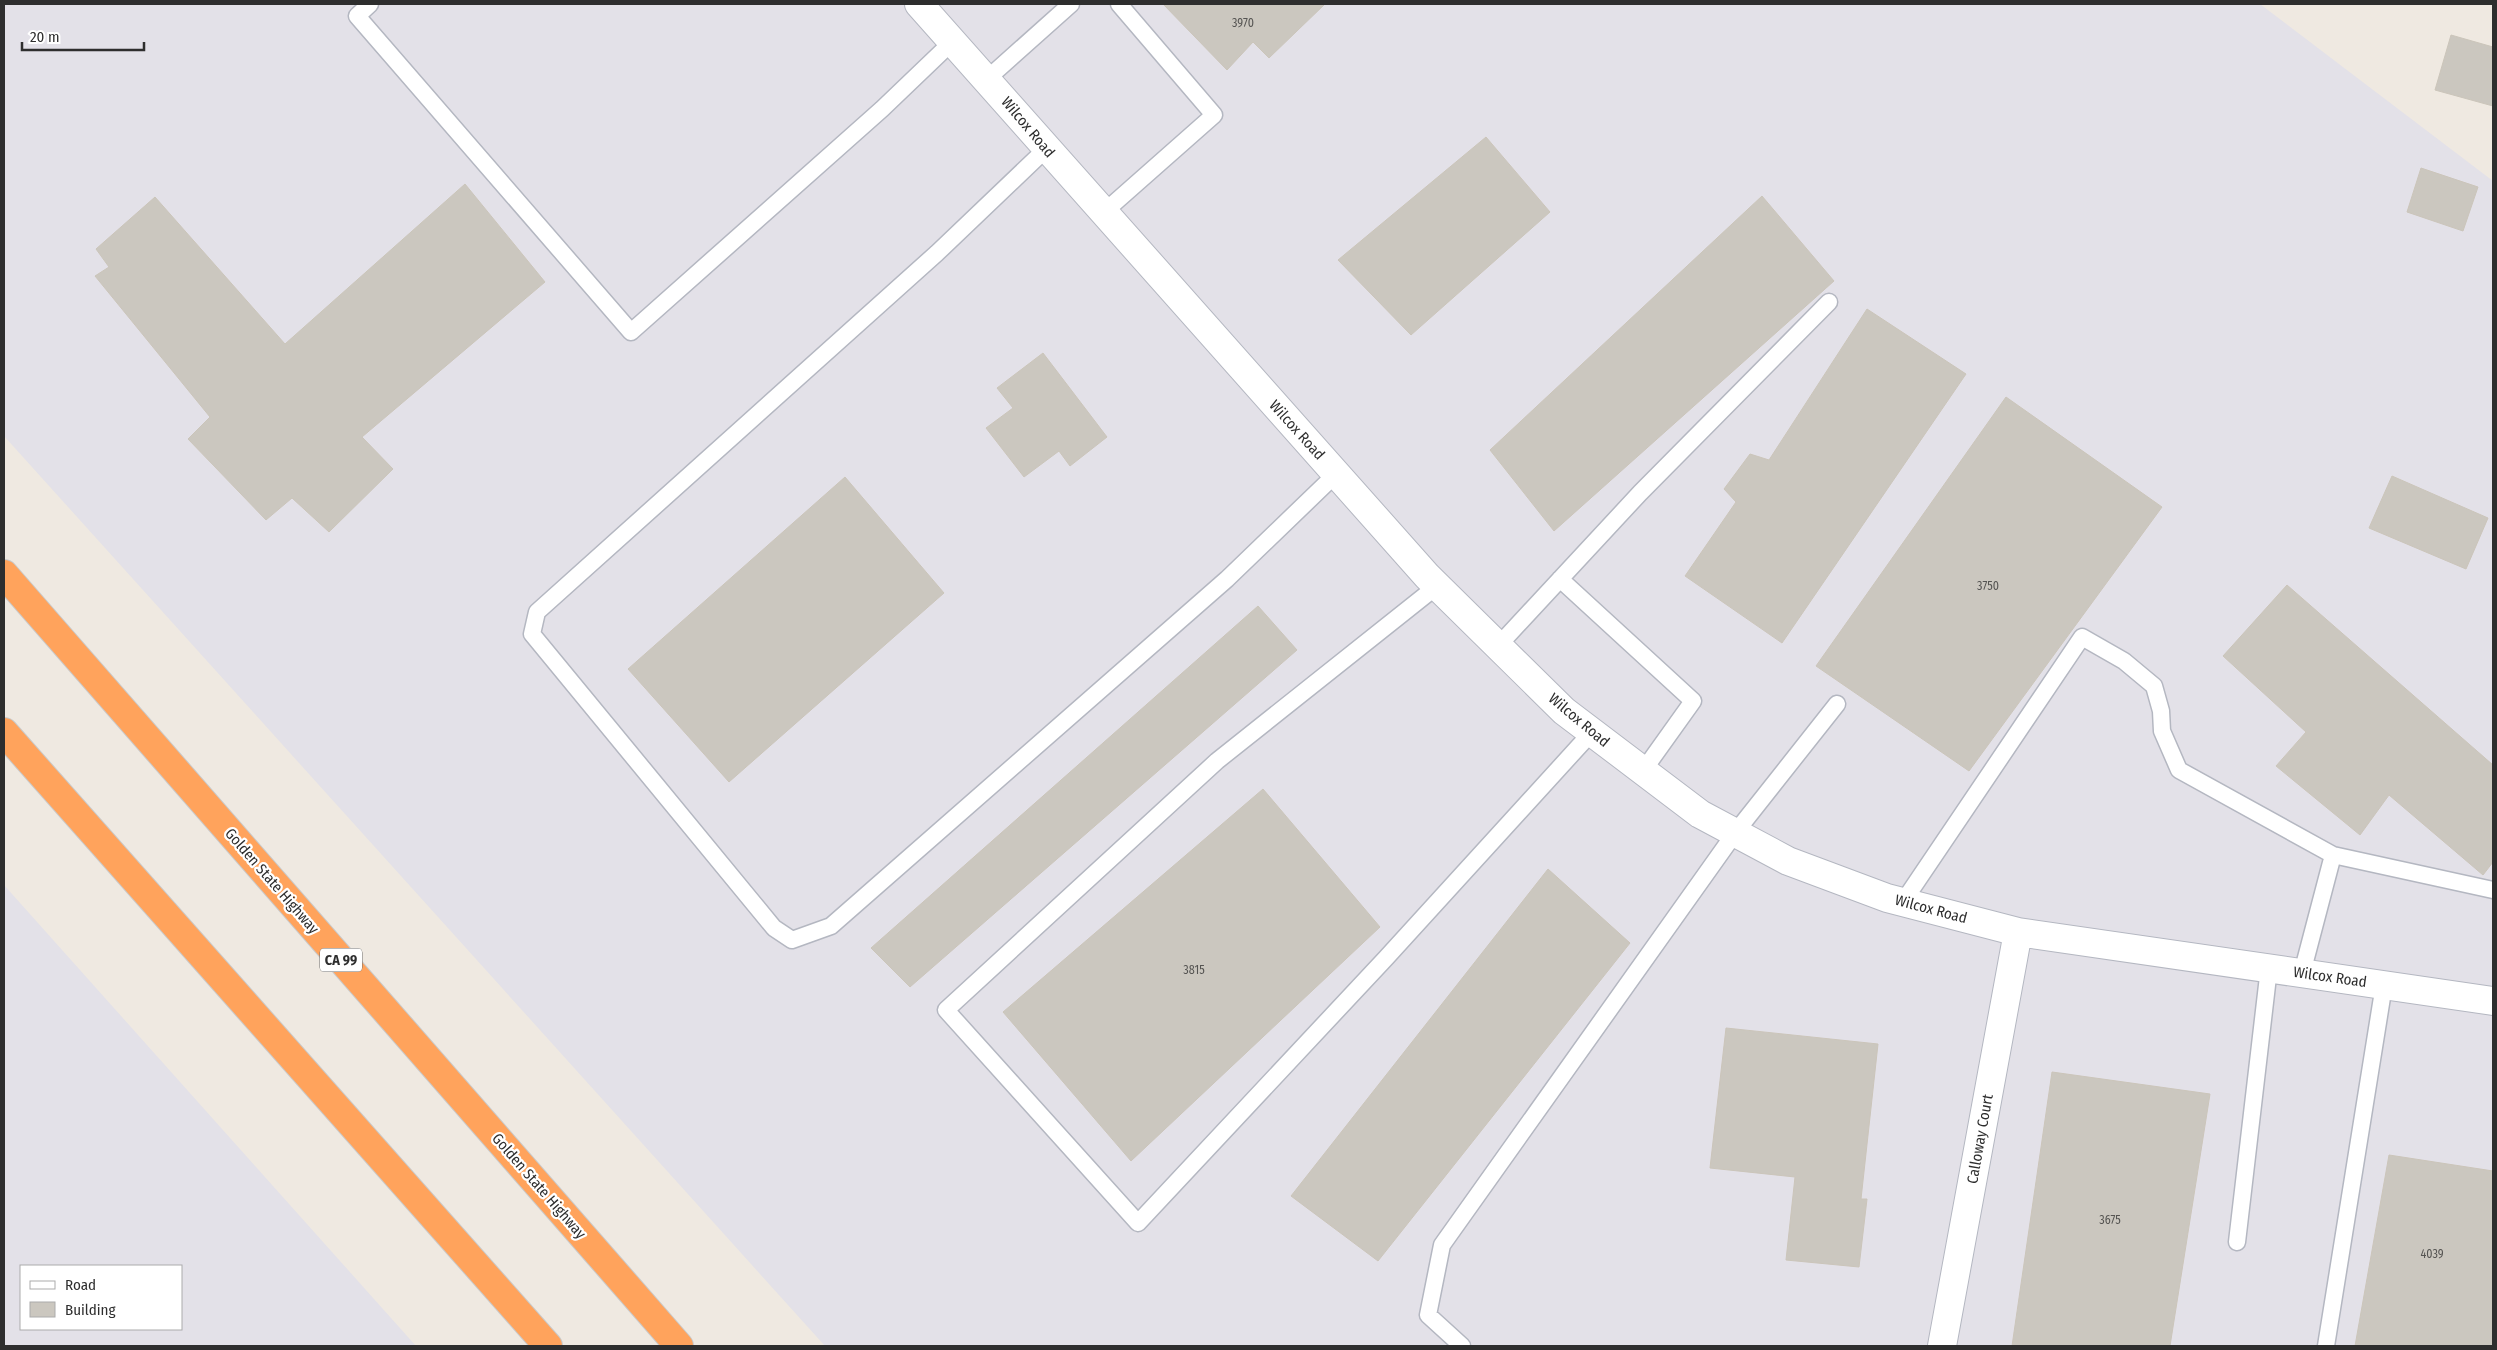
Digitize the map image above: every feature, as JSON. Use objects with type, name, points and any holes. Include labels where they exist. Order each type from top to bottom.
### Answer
[{"type":"highway","name":"Golden State Highway","points":[[4,574],[679,1346]]},
{"type":"highway","points":[[4,732],[548,1346]]},
{"type":"street","name":"Wilcox Road","points":[[919,4],[987,79],[1046,149],[1437,586],[1564,711],[1700,814],[1788,862],[1903,902],[2018,932],[2493,1001]]},
{"type":"street","name":"Calloway Court","points":[[1942,1346],[2018,932]]},
{"type":"lane","points":[[370,4],[357,16],[631,332],[882,109],[952,42]]},
{"type":"lane","points":[[987,79],[1071,4]]},
{"type":"lane","points":[[1104,214],[1214,116],[1119,4]]},
{"type":"lane","points":[[1046,149],[937,254],[537,612],[532,634],[774,928],[792,940],[831,926],[1227,579],[1336,474]]},
{"type":"lane","points":[[1498,646],[1640,493],[1829,302]]},
{"type":"lane","points":[[1560,579],[1693,701],[1643,771]]},
{"type":"lane","points":[[1437,586],[1217,761],[946,1010],[1138,1222],[1393,951],[1592,732]]},
{"type":"lane","points":[[1903,902],[2082,638],[2124,661],[2154,686],[2161,712],[2162,731],[2179,770],[2333,855],[2493,890]]},
{"type":"lane","points":[[1462,1346],[1428,1315],[1442,1245],[1735,833],[1837,704]]},
{"type":"lane","points":[[2302,973],[2333,855]]},
{"type":"lane","points":[[2237,1242],[2269,968]]},
{"type":"lane","points":[[2326,1346],[2384,985]]},
{"type":"shaded area","points":[[4,4],[2260,4],[2493,181],[2493,1346],[825,1346],[4,436]]},
{"type":"shaded area","points":[[4,885],[416,1346],[4,1346]]},
{"type":"building","points":[[1163,4],[1325,4],[1269,58],[1253,42],[1227,70]]},
{"type":"building","points":[[2451,35],[2493,47],[2493,106],[2435,90]]},
{"type":"building","points":[[1486,137],[1550,212],[1411,335],[1338,260]]},
{"type":"building","points":[[2421,168],[2478,187],[2463,231],[2407,212]]},
{"type":"building","points":[[465,184],[545,282],[362,437],[393,469],[329,532],[292,498],[266,520],[188,439],[210,417],[95,276],[109,267],[96,249],[155,197],[285,344]]},
{"type":"building","points":[[1762,196],[1834,281],[1554,531],[1490,450]]},
{"type":"building","points":[[1867,309],[1966,374],[1782,643],[1685,576],[1736,502],[1724,489],[1750,454],[1769,460]]},
{"type":"building","points":[[1043,353],[1107,437],[1070,466],[1059,451],[1024,477],[986,428],[1013,408],[997,388]]},
{"type":"building","points":[[2006,397],[2162,507],[1969,771],[1816,666]]},
{"type":"building","points":[[2392,476],[2488,518],[2466,569],[2369,528]]},
{"type":"building","points":[[845,477],[944,593],[729,782],[628,669]]},
{"type":"building","points":[[2287,585],[2493,765],[2493,862],[2483,875],[2389,795],[2360,835],[2276,766],[2306,732],[2223,656]]},
{"type":"building","points":[[1258,606],[1297,650],[910,987],[871,948]]},
{"type":"building","points":[[1263,789],[1380,927],[1131,1161],[1003,1012]]},
{"type":"building","points":[[1548,869],[1630,943],[1378,1261],[1291,1196]]},
{"type":"building","points":[[1726,1028],[1878,1044],[1861,1199],[1867,1199],[1859,1267],[1786,1260],[1795,1177],[1710,1168]]},
{"type":"building","points":[[2052,1072],[2210,1094],[2170,1346],[2012,1346]]},
{"type":"building","points":[[2389,1155],[2493,1171],[2492,1346],[2355,1346]]}]
